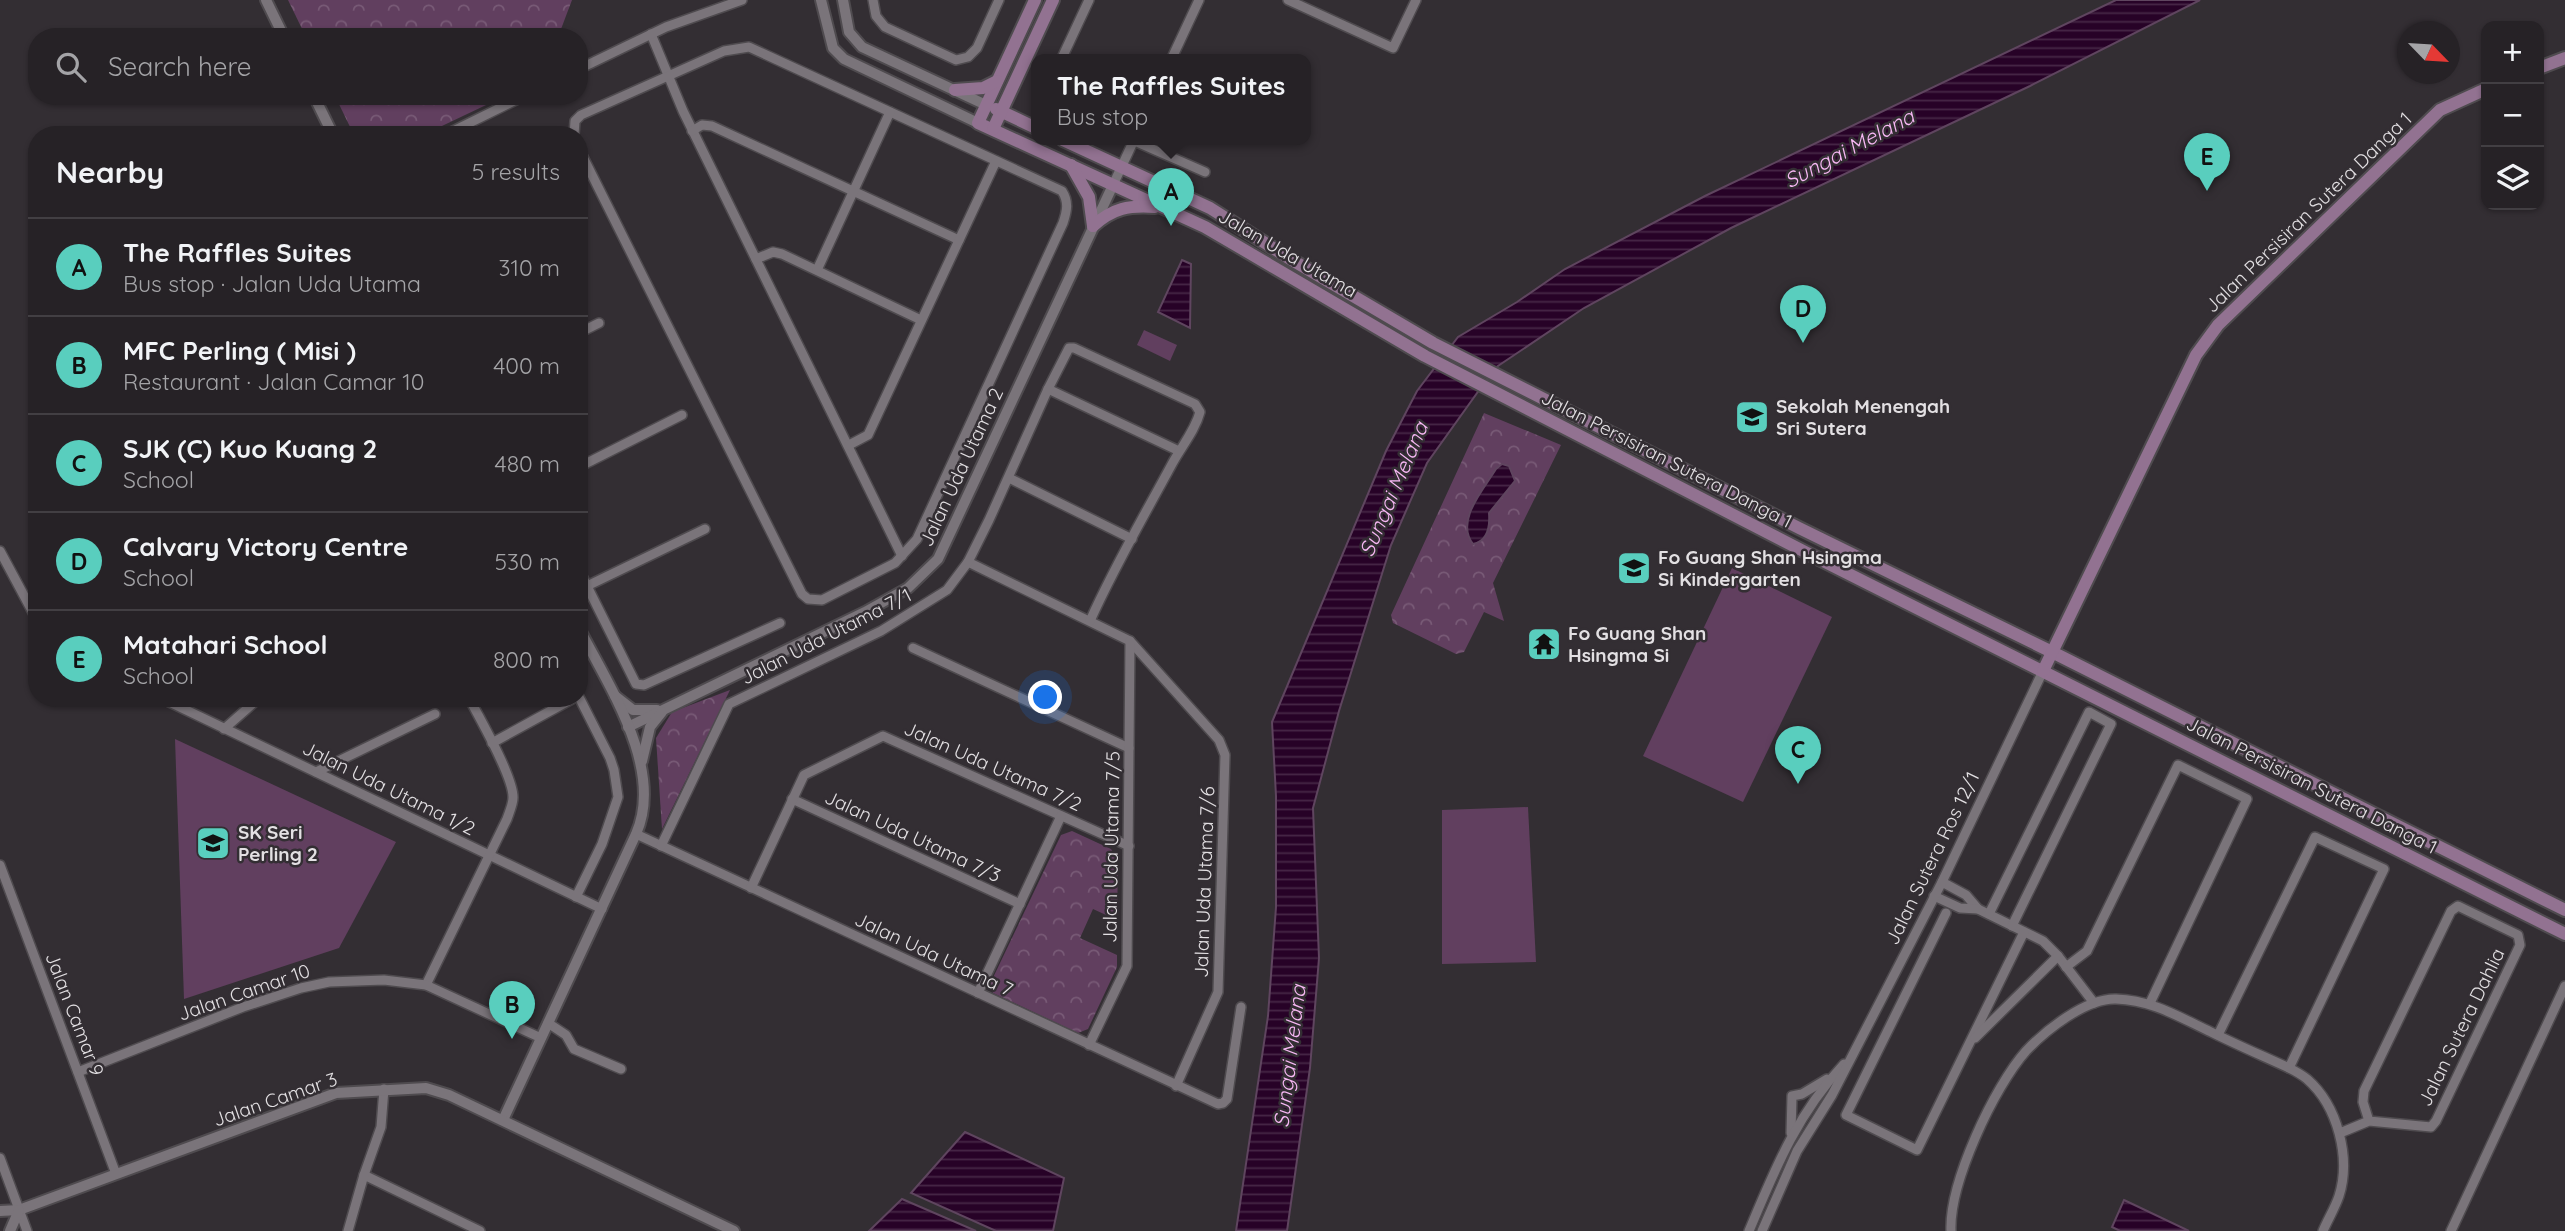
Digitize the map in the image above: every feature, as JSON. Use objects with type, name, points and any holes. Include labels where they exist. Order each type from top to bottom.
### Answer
[{"type":"main road","points":[[978,123],[1035,0]]},
{"type":"main road","points":[[993,129],[1053,0]]},
{"type":"main road","points":[[2544,66],[2565,58]]},
{"type":"main road","points":[[955,90],[983,88],[997,81]]},
{"type":"main road","points":[[1012,89],[1020,114],[1031,125]]},
{"type":"main road","name":"Jalan Persisiran Sutera Danga 1","points":[[2043,671],[2196,355],[2218,325],[2440,110],[2481,91]]},
{"type":"main road","points":[[986,105],[1031,126]]},
{"type":"main road","name":"Jalan Uda Utama","points":[[978,123],[1205,227],[1425,356]]},
{"type":"main road","name":"Jalan Uda Utama","points":[[1073,145],[1210,208],[1433,343]]},
{"type":"main road","points":[[1071,165],[1088,197],[1093,226],[1123,207],[1163,207]]},
{"type":"main road","name":"Jalan Persisiran Sutera Danga 1","points":[[1433,343],[2565,911]]},
{"type":"main road","name":"Jalan Persisiran Sutera Danga 1","points":[[1425,356],[1813,556],[2565,934]]},
{"type":"street","points":[[266,0],[280,28]]},
{"type":"street","points":[[588,65],[666,27],[742,0]]},
{"type":"street","name":"Jalan Uda Utama","points":[[821,0],[833,48],[844,59],[978,123]]},
{"type":"street","points":[[843,0],[849,32],[862,47],[986,105]]},
{"type":"street","points":[[873,0],[876,16],[885,27],[956,60],[968,57],[977,48],[999,0]]},
{"type":"street","points":[[1064,54],[1089,0]]},
{"type":"street","points":[[1176,54],[1199,0]]},
{"type":"street","points":[[1288,0],[1306,4],[1393,48],[1416,0]]},
{"type":"street","points":[[651,34],[692,131],[902,556]]},
{"type":"street","points":[[575,126],[575,121],[581,115],[724,51],[749,47],[1062,191],[1067,199],[1067,211],[917,539],[895,563],[822,600],[808,599],[802,594],[588,167]]},
{"type":"street","points":[[318,105],[329,126]]},
{"type":"street","points":[[463,126],[506,105]]},
{"type":"street","points":[[817,270],[890,112]]},
{"type":"street","points":[[692,131],[702,125],[712,126],[959,240]]},
{"type":"street","points":[[1113,185],[1131,145]]},
{"type":"street","points":[[1144,145],[1205,172]]},
{"type":"street","points":[[849,446],[868,435],[996,161]]},
{"type":"street","name":"Jalan Uda Utama 2","points":[[628,727],[908,589],[938,559],[1113,185]]},
{"type":"street","points":[[756,259],[773,252],[921,320]]},
{"type":"street","points":[[588,328],[599,323]]},
{"type":"street","name":"Jalan Uda Utama 7/1","points":[[661,846],[729,704],[881,631],[947,590],[968,562],[1069,348],[1195,404],[1200,412],[1197,422],[1179,451]]},
{"type":"street","points":[[1048,389],[1179,451],[1110,577],[1090,621]]},
{"type":"street","points":[[588,462],[682,415]]},
{"type":"street","points":[[1009,478],[1132,539]]},
{"type":"street","points":[[588,586],[705,529]]},
{"type":"street","points":[[0,551],[28,603]]},
{"type":"street","points":[[968,562],[1130,641]]},
{"type":"street","points":[[588,588],[636,684],[645,685],[780,623]]},
{"type":"street","name":"Jalan Uda Utama 7/5","points":[[1088,1045],[1128,966],[1130,641]]},
{"type":"street","name":"Jalan Uda Utama 7/6","points":[[1130,641],[1219,740],[1225,755],[1218,992],[1176,1086]]},
{"type":"street","points":[[503,1120],[636,834],[644,791],[642,765],[628,727],[588,646]]},
{"type":"street","points":[[913,648],[1129,748]]},
{"type":"street","name":"Jalan Sutera Ros 12/1","points":[[1762,1231],[1797,1151],[1823,1110],[1942,882],[2043,671]]},
{"type":"street","points":[[611,692],[633,710],[663,710]]},
{"type":"street","name":"Jalan Uda Utama 1/2","points":[[179,707],[602,909]]},
{"type":"street","points":[[224,729],[249,707]]},
{"type":"street","points":[[426,985],[507,819],[513,799],[509,781],[474,707]]},
{"type":"street","points":[[492,743],[560,707]]},
{"type":"street","points":[[576,897],[602,844],[618,797],[610,758],[582,707]]},
{"type":"street","points":[[642,765],[650,727],[663,710]]},
{"type":"street","points":[[1989,914],[2089,712],[2111,724],[2012,926]]},
{"type":"street","points":[[316,772],[435,714]]},
{"type":"street","name":"Jalan Uda Utama 7/2","points":[[751,888],[804,775],[883,736],[1129,846]]},
{"type":"street","points":[[2066,967],[2087,951],[2178,765],[2247,799],[2150,1003]]},
{"type":"street","name":"Jalan Uda Utama 7/3","points":[[792,799],[1020,904]]},
{"type":"street","points":[[978,993],[1061,816]]},
{"type":"street","name":"Jalan Uda Utama 7","points":[[636,834],[1218,1104],[1227,1099],[1241,1007]]},
{"type":"street","points":[[2218,1035],[2315,836],[2384,869],[2289,1068]]},
{"type":"street","name":"Jalan Camar 9","points":[[0,865],[116,1174]]},
{"type":"street","points":[[1942,882],[1966,895],[1978,909]]},
{"type":"street","points":[[1934,896],[1959,908],[1978,909],[2043,941],[2094,1003]]},
{"type":"street","name":"Jalan Sutera Dahlia","points":[[2458,906],[2518,935],[2521,945],[2436,1121],[2431,1127],[2369,1121],[2363,1102],[2364,1091],[2451,911],[2458,906]]},
{"type":"street","name":"Jalan Sutera Ros 12/1","points":[[1946,913],[1846,1115],[1917,1150],[1969,1044]]},
{"type":"street","points":[[1969,1044],[2024,932]]},
{"type":"street","points":[[1969,1044],[2058,956]]},
{"type":"street","name":"Jalan Camar 10","points":[[78,1072],[243,1007],[329,982],[384,980],[426,985],[541,1038]]},
{"type":"street","points":[[2451,1231],[2565,986]]},
{"type":"street","points":[[1951,1231],[1958,1179],[1991,1104],[2026,1052],[2070,1014],[2113,998],[2150,1003],[2289,1068],[2306,1079],[2322,1095],[2340,1133],[2344,1160],[2339,1195],[2323,1231]]},
{"type":"street","points":[[548,1023],[566,1035],[575,1049],[621,1069]]},
{"type":"street","name":"Jalan Sutera Ros 12/1","points":[[1791,1135],[1833,1075],[1850,1058]]},
{"type":"street","points":[[1749,1231],[1791,1135],[1792,1096],[1802,1094],[1833,1075]]},
{"type":"street","name":"Jalan Camar 3","points":[[0,1211],[19,1210],[337,1093],[426,1088],[503,1120],[734,1231]]},
{"type":"street","points":[[348,1231],[381,1127],[384,1089]]},
{"type":"street","points":[[1811,1105],[1823,1110]]},
{"type":"street","points":[[2340,1133],[2369,1121]]},
{"type":"street","points":[[0,1158],[27,1231]]},
{"type":"street","points":[[364,1175],[462,1227],[480,1231]]},
{"type":"street","points":[[10,1231],[19,1210]]},
{"type":"green space","points":[[288,0],[572,0],[561,28],[302,28]]},
{"type":"green space","points":[[339,105],[486,105],[442,126],[350,126]]},
{"type":"green space","points":[[1144,330],[1177,345],[1170,361],[1137,345]]},
{"type":"green space","points":[[1484,413],[1561,445],[1493,583],[1504,621],[1484,612],[1464,652],[1456,654],[1393,623],[1391,615]]},
{"type":"green space","points":[[1732,568],[1832,617],[1743,802],[1643,756]]},
{"type":"green space","points":[[730,690],[662,829],[656,738],[672,712]]},
{"type":"green space","points":[[175,739],[396,842],[339,948],[184,999]]},
{"type":"green space","points":[[1528,807],[1536,962],[1442,964],[1442,810]]},
{"type":"green space","points":[[1072,831],[1111,849],[1118,860],[1117,920],[1093,909],[1080,938],[1117,955],[1117,967],[1088,1029],[1078,1033],[993,993],[990,984],[1061,835]]},
{"type":"water","name":"Sungai Melana","points":[[2116,0],[2200,0],[2030,86],[1731,228],[1584,308],[1495,368],[1427,463],[1391,545],[1339,711],[1313,808],[1319,958],[1310,1068],[1287,1231],[1236,1231],[1268,1016],[1276,907],[1276,796],[1272,722],[1386,451],[1417,391],[1458,337],[1517,302],[1565,269],[1705,196]]},
{"type":"water","points":[[1182,260],[1191,264],[1190,328],[1158,312]]},
{"type":"water","points":[[1502,464],[1509,466],[1515,481],[1489,513],[1485,536],[1473,544],[1468,535],[1469,516],[1478,496]]},
{"type":"water","points":[[965,1132],[1064,1178],[1053,1231],[996,1231],[911,1193]]},
{"type":"water","points":[[902,1199],[976,1231],[869,1231]]},
{"type":"water","points":[[2124,1200],[2189,1231],[2120,1231],[2112,1227]]},
{"type":"place","name":"Matahari School","points":[[2207,191]]},
{"type":"place","name":"The Raffles Suites","points":[[1171,226]]},
{"type":"place","name":"Calvary Victory Centre","points":[[1803,343]]},
{"type":"place","name":"Sekolah Menengah Sri Sutera","points":[[1752,417]]},
{"type":"place","name":"Fo Guang Shan Hsingma Si Kindergarten","points":[[1634,568]]},
{"type":"place","name":"Fo Guang Shan Hsingma Si","points":[[1544,644]]},
{"type":"place","name":"SJK (C) Kuo Kuang 2","points":[[1798,784]]},
{"type":"place","name":"SK Seri Perling 2","points":[[213,843]]},
{"type":"place","name":"MFC Perling ( Misi )","points":[[512,1039]]}]
